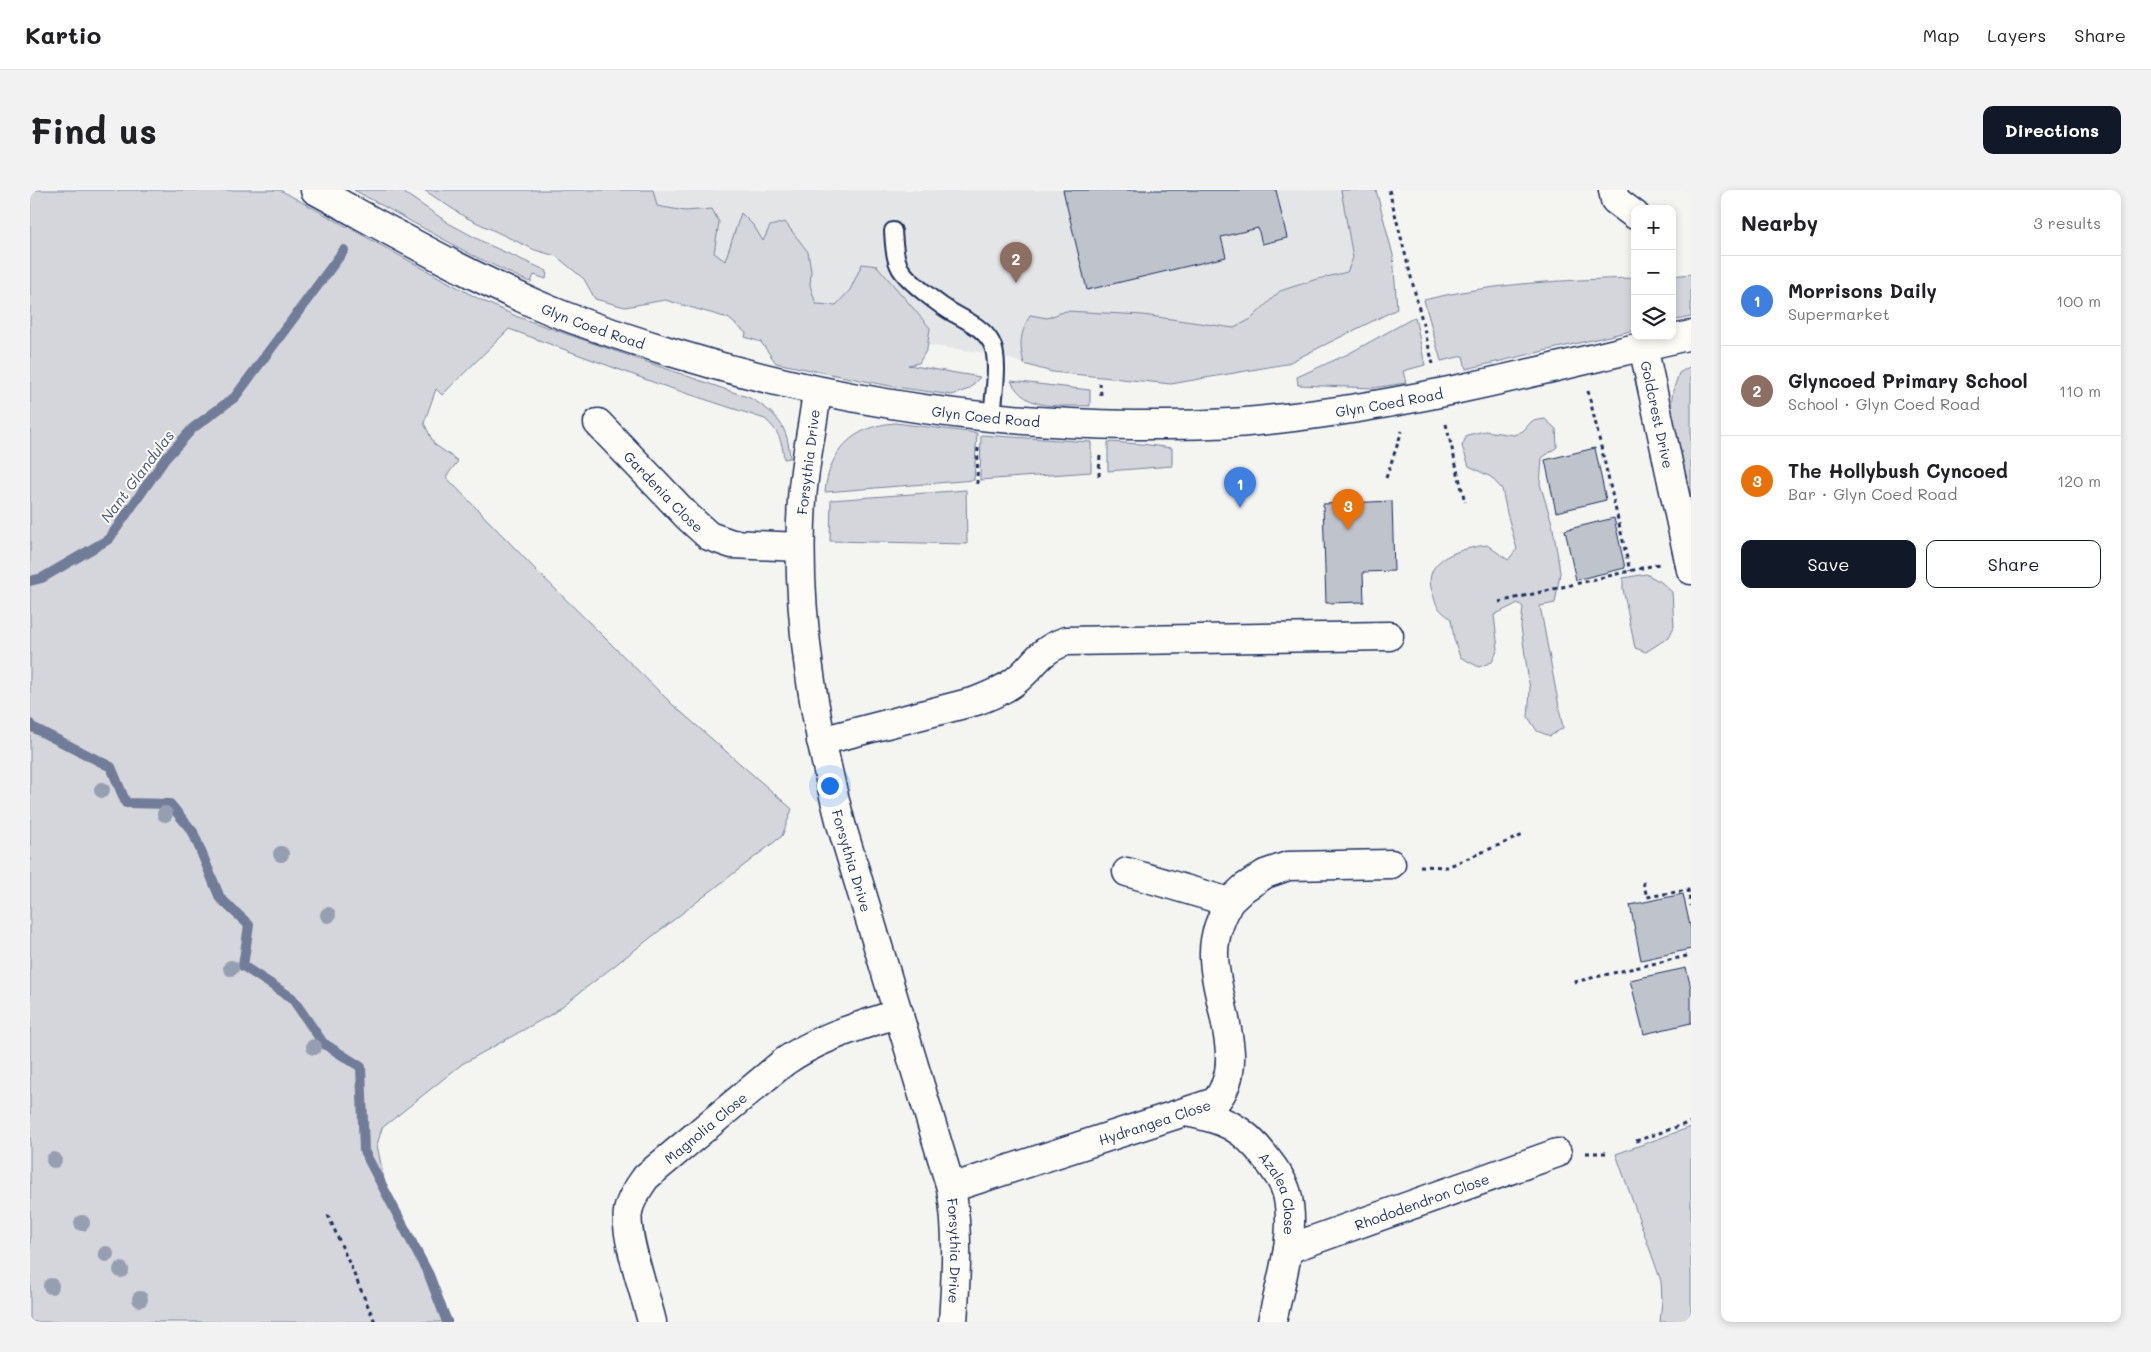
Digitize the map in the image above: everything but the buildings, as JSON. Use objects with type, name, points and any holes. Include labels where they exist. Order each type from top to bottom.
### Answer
[{"type":"street","name":"Glyn Coed Road","points":[[315,190],[449,263],[553,312],[633,340],[746,375],[817,391],[906,407],[985,417],[1102,424],[1186,425],[1272,420],[1406,401],[1691,335]]},
{"type":"street","points":[[1613,190],[1614,200],[1631,212]]},
{"type":"street","name":"Goldcrest Drive","points":[[1643,346],[1690,564]]},
{"type":"street","name":"Forsythia Drive","points":[[817,391],[802,498],[800,547],[804,630],[812,692],[821,741],[841,824],[951,1188],[956,1217],[957,1258],[953,1322]]},
{"type":"street","name":"Gardenia Close","points":[[598,422],[688,517],[709,536],[732,544],[800,547]]},
{"type":"street","points":[[821,741],[976,701],[999,692],[1016,681],[1036,658],[1050,647],[1066,641],[1389,636]]},
{"type":"street","name":"Hydrangea Close","points":[[951,1188],[1215,1102],[1224,1092],[1229,1071],[1229,1045],[1214,954],[1217,927],[1229,902],[1244,888],[1265,874],[1288,866],[1391,864]]},
{"type":"street","points":[[1127,872],[1229,902]]},
{"type":"street","name":"Magnolia Close","points":[[652,1322],[630,1236],[628,1212],[636,1191],[646,1177],[784,1062],[802,1050],[823,1039],[899,1013]]},
{"type":"street","name":"Azalea Close","points":[[1186,1112],[1215,1117],[1254,1141],[1275,1169],[1287,1193],[1290,1220],[1288,1249],[1272,1322]]},
{"type":"street","name":"Rhododendron Close","points":[[1288,1249],[1556,1153]]},
{"type":"lane","points":[[893,231],[894,247],[900,269],[941,306],[976,325],[991,342],[995,354],[995,371],[985,417]]},
{"type":"path","points":[[1389,190],[1432,363]]},
{"type":"path","points":[[1581,361],[1630,570]]},
{"type":"path","points":[[1386,478],[1403,429],[1406,401]]},
{"type":"path","points":[[977,484],[985,417]]},
{"type":"path","points":[[1446,424],[1465,502]]},
{"type":"path","points":[[1499,602],[1630,570],[1690,564]]},
{"type":"path","points":[[1391,864],[1447,867],[1523,836]]},
{"type":"path","points":[[1642,882],[1646,897],[1688,890],[1691,906]]},
{"type":"path","points":[[1574,982],[1691,955]]},
{"type":"path","points":[[1636,1141],[1691,1122]]},
{"type":"path","points":[[328,1215],[375,1322]]},
{"type":"shaded area","points":[[30,190],[280,190],[479,299],[518,317],[750,398],[768,410],[780,422],[787,438],[790,458],[784,459],[779,437],[774,428],[765,419],[658,384],[509,329],[442,395],[436,389],[424,423],[434,444],[458,461],[446,477],[537,571],[673,705],[792,809],[782,836],[552,1014],[462,1064],[382,1128],[377,1145],[386,1189],[426,1261],[452,1322],[30,1322]]},
{"type":"shaded area","points":[[354,190],[400,190],[450,224],[489,245],[547,271],[546,279],[534,275],[531,282],[527,281],[472,255]]},
{"type":"shaded area","points":[[424,190],[653,190],[657,206],[685,211],[712,209],[719,222],[714,253],[725,261],[741,213],[754,226],[763,241],[770,226],[785,222],[808,252],[811,271],[810,285],[816,304],[836,305],[850,290],[862,264],[877,266],[930,328],[927,349],[919,363],[908,365],[980,377],[969,389],[952,395],[895,387],[776,363],[761,342],[745,337],[746,333],[728,318],[665,300],[625,307],[595,299],[584,279],[556,256],[535,250],[465,217]]},
{"type":"shaded area","points":[[508,190],[1365,190],[1397,309],[1300,358],[1024,364],[995,354],[820,331]]},
{"type":"shaded area","points":[[1341,190],[1376,190],[1393,255],[1397,309],[1286,364],[1171,384],[1052,372],[1024,364],[1021,339],[1030,315],[1047,318],[1066,311],[1143,315],[1234,328],[1251,319],[1280,291],[1347,272],[1353,258]]},
{"type":"shaded area","points":[[1691,274],[1691,317],[1676,320],[1676,295],[1676,276]]},
{"type":"shaded area","points":[[1631,278],[1631,331],[1466,369],[1463,356],[1441,361],[1424,300],[1502,286],[1555,281]]},
{"type":"shaded area","points":[[1415,317],[1425,365],[1403,371],[1406,383],[1373,388],[1298,385],[1297,377],[1348,354]]},
{"type":"shaded area","points":[[1691,366],[1691,527],[1670,410],[1673,391],[1679,373]]},
{"type":"shaded area","points":[[1011,381],[1090,390],[1090,406],[1056,406],[1035,402],[1026,398],[1018,391]]},
{"type":"shaded area","points":[[1545,419],[1556,429],[1557,447],[1542,458],[1540,484],[1552,523],[1560,573],[1555,603],[1540,606],[1563,728],[1550,736],[1537,731],[1528,717],[1530,690],[1521,627],[1523,607],[1518,603],[1494,615],[1498,649],[1492,662],[1479,667],[1460,657],[1454,639],[1451,619],[1440,610],[1432,591],[1430,580],[1433,570],[1438,563],[1456,552],[1487,545],[1508,560],[1517,549],[1502,489],[1491,477],[1469,466],[1462,446],[1467,435],[1485,431],[1514,435],[1523,431],[1532,421]]},
{"type":"shaded area","points":[[895,423],[977,433],[974,480],[825,492],[827,477],[832,464],[846,443],[855,435],[867,429]]},
{"type":"shaded area","points":[[981,435],[1091,442],[1091,472],[980,480]]},
{"type":"shaded area","points":[[1108,442],[1172,448],[1172,466],[1108,471]]},
{"type":"shaded area","points":[[966,490],[967,544],[830,541],[831,500]]},
{"type":"shaded area","points":[[1646,574],[1661,582],[1672,592],[1674,627],[1669,637],[1646,652],[1635,648],[1623,589],[1623,578]]},
{"type":"shaded area","points":[[1691,1127],[1691,1322],[1660,1322],[1661,1281],[1616,1154]]},
{"type":"waterway","name":"Nant Glandulas","points":[[30,581],[42,578],[109,539],[165,459],[193,428],[235,397],[344,250]]},
{"type":"waterway","points":[[30,724],[32,727],[111,767],[126,803],[170,804],[193,832],[220,898],[249,925],[243,966],[292,998],[323,1043],[361,1067],[364,1151],[429,1275],[447,1322]]},
{"type":"place","name":"Glyncoed Primary School","points":[[1016,283]]},
{"type":"place","name":"Morrisons Daily","points":[[1240,508]]},
{"type":"place","name":"The Hollybush Cyncoed","points":[[1348,530]]}]
